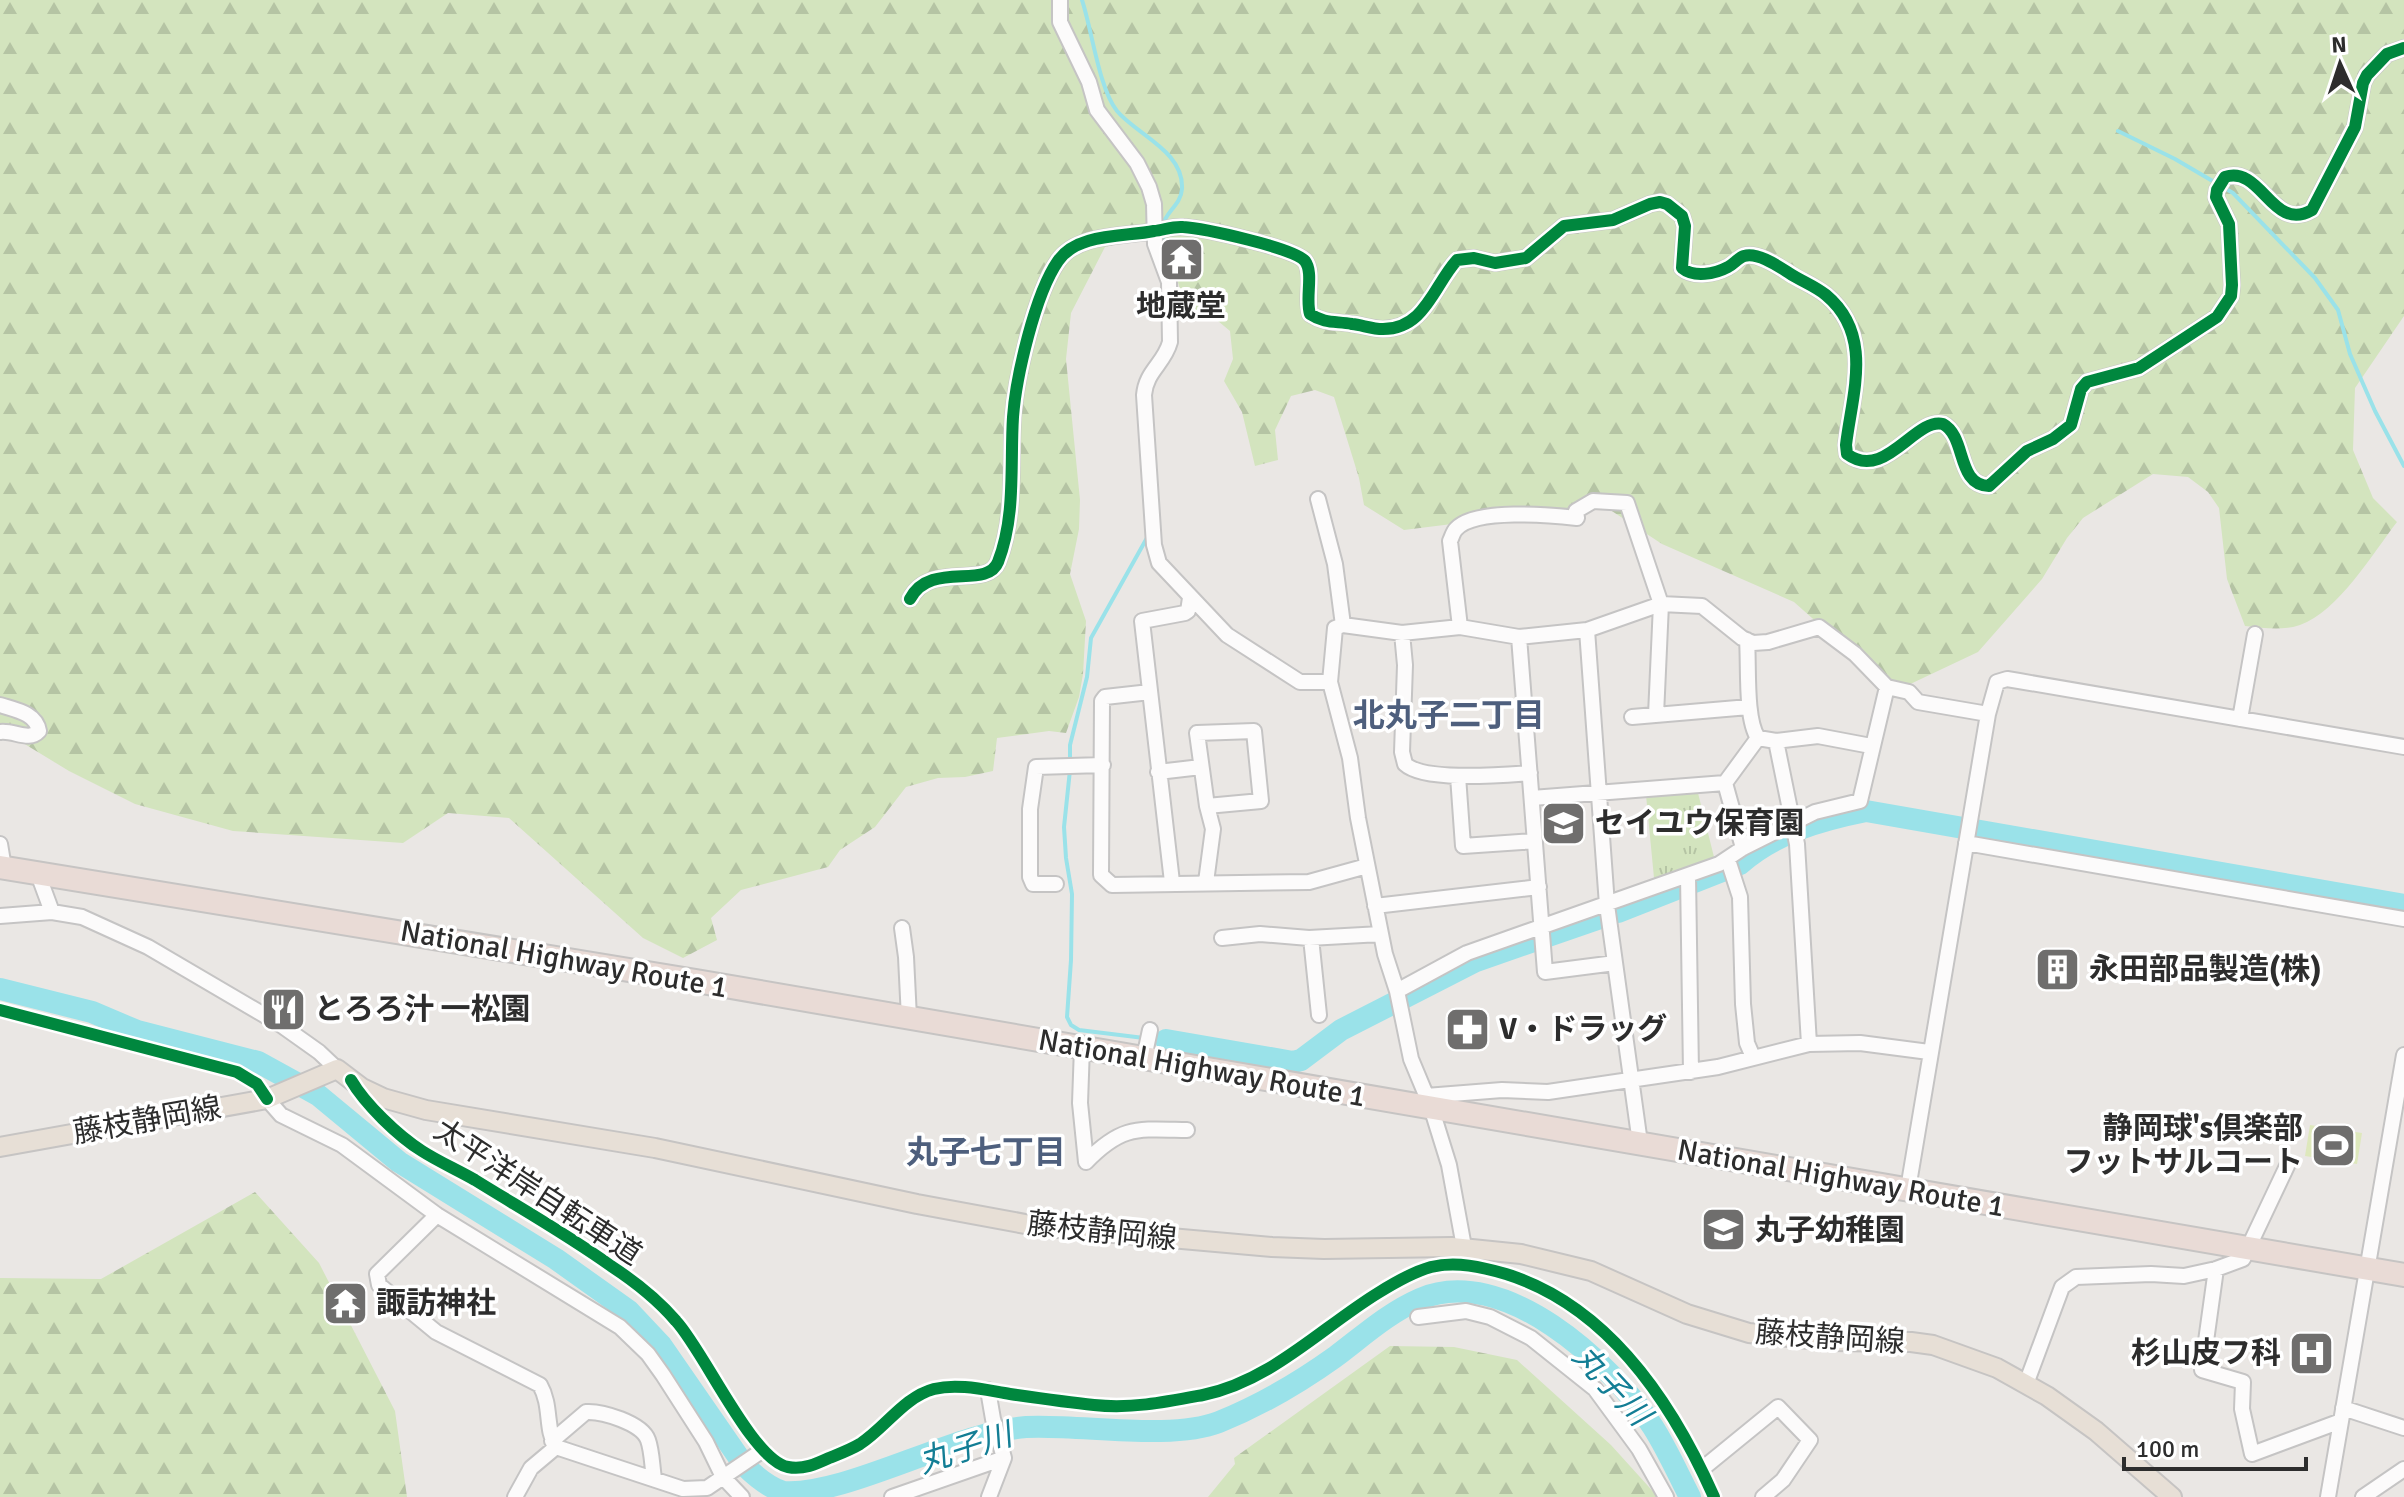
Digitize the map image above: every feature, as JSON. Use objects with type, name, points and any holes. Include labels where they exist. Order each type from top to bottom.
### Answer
[{"type":"highway","name":"National Highway Route 1","points":[[2,867],[1082,1047],[1147,1044],[1640,1143],[2404,1275]]},
{"type":"main road","name":"藤枝静岡線","points":[[0,1147],[273,1097],[328,1073],[402,1105],[655,1148],[1036,1226],[1311,1249],[1464,1247],[1521,1254],[1570,1264],[1616,1281],[1687,1314],[1749,1333],[1829,1341],[1933,1345],[1997,1368],[2096,1431],[2172,1497]]},
{"type":"street","points":[[1060,0],[1060,22],[1089,82],[1097,110],[1137,163],[1149,187],[1154,204],[1155,244],[1167,274],[1171,328],[1168,350],[1145,382],[1144,395],[1154,545],[1159,563],[1227,635],[1300,682],[1330,682]]},
{"type":"street","points":[[910,599],[915,588],[932,579],[989,572],[998,562],[1009,506],[1013,419],[1018,384],[1042,294],[1059,258],[1069,248],[1180,226],[1192,227],[1295,254],[1305,261],[1308,268],[1310,314],[1328,323],[1381,329],[1394,328],[1412,320],[1457,260],[1474,258],[1495,263],[1526,258],[1564,226],[1613,220],[1650,204],[1667,204],[1682,216],[1685,226],[1680,261],[1682,268],[1689,273],[1708,273],[1729,266],[1743,256],[1752,256],[1768,261],[1818,288],[1841,312],[1851,328],[1857,348],[1857,377],[1847,454],[1860,460],[1883,456],[1902,447],[1937,422],[1950,427],[1956,435],[1972,480],[1980,486],[1989,486],[2027,451],[2053,439],[2071,425],[2081,389],[2087,382],[2139,368],[2217,317],[2231,296],[2232,285],[2229,224],[2216,197],[2225,177],[2240,176],[2287,214],[2296,216],[2312,210],[2355,127],[2367,75],[2387,54],[2404,48]]},
{"type":"street","points":[[1318,499],[1335,564],[1343,625]]},
{"type":"street","points":[[1460,627],[1450,541],[1457,528],[1476,519],[1504,516],[1577,518],[1576,511],[1593,501],[1627,503],[1661,604],[1656,715]]},
{"type":"street","points":[[1172,882],[1142,621],[1185,613],[1190,598]]},
{"type":"street","points":[[1464,1247],[1449,1165],[1411,1059],[1375,906],[1350,758],[1330,682],[1335,628],[1343,625],[1402,633],[1460,627],[1519,637],[1587,630],[1661,604],[1702,606],[1753,643],[1768,642],[1819,627],[1855,654],[1887,687],[1909,692],[1918,702],[1988,714]]},
{"type":"street","points":[[1587,630],[1607,905],[1640,1143]]},
{"type":"street","points":[[1402,633],[1405,665],[1402,759],[1408,768],[1458,776],[1530,773]]},
{"type":"street","points":[[2240,719],[2255,634]]},
{"type":"street","points":[[1519,637],[1545,972],[1615,963]]},
{"type":"street","points":[[1747,640],[1749,707],[1754,733],[1758,738],[1776,741],[1818,736],[1871,746]]},
{"type":"street","points":[[1908,1189],[1988,714],[1997,682],[2007,679],[2404,747]]},
{"type":"street","points":[[1398,997],[1467,953],[1543,934],[1607,905],[1728,860],[1743,848],[1794,830],[1815,812],[1860,801],[1887,687]]},
{"type":"street","points":[[1150,692],[1105,697],[1102,701],[1101,875],[1112,885],[1309,882],[1367,866]]},
{"type":"street","points":[[0,705],[31,716],[36,720],[39,731],[28,737],[12,730],[0,732]]},
{"type":"street","points":[[1632,717],[1749,707]]},
{"type":"street","points":[[1206,882],[1213,829],[1207,806],[1197,733],[1254,731],[1261,801],[1207,806]]},
{"type":"street","points":[[1532,798],[1725,783],[1758,738]]},
{"type":"street","points":[[1776,741],[1794,830],[1809,1044]]},
{"type":"street","points":[[1056,884],[1033,884],[1030,877],[1030,809],[1036,767],[1103,765]]},
{"type":"street","points":[[1158,772],[1201,767]]},
{"type":"street","points":[[1458,776],[1463,846],[1535,841]]},
{"type":"street","points":[[1725,783],[1743,848]]},
{"type":"street","points":[[1968,832],[2404,919]]},
{"type":"street","points":[[0,844],[2,867]]},
{"type":"street","points":[[1728,860],[1740,897],[1745,1029],[1753,1057]]},
{"type":"street","points":[[38,874],[52,912]]},
{"type":"street","points":[[1688,876],[1691,1072]]},
{"type":"street","points":[[1375,906],[1539,887]]},
{"type":"street","points":[[0,916],[52,912],[82,917],[148,947],[281,1025],[319,1052],[328,1073]]},
{"type":"street","points":[[902,928],[909,1018]]},
{"type":"street","points":[[1222,938],[1260,934],[1311,938],[1381,934]]},
{"type":"street","points":[[1311,938],[1319,1015]]},
{"type":"street","points":[[1428,1101],[1502,1090],[1548,1092],[1691,1072],[1809,1044],[1860,1043],[1929,1052]]},
{"type":"street","points":[[1082,1047],[1080,1103],[1086,1162],[1106,1141],[1133,1129],[1187,1130]]},
{"type":"street","points":[[2328,1497],[2404,1055]]},
{"type":"street","points":[[273,1097],[281,1115],[342,1145],[437,1215],[595,1310],[632,1337],[663,1375],[725,1476],[742,1497]]},
{"type":"street","points":[[2026,1384],[2062,1287],[2068,1281],[2076,1277],[2184,1276],[2243,1259],[2287,1166]]},
{"type":"street","points":[[437,1215],[377,1274],[379,1285],[436,1332],[540,1385],[548,1398],[554,1444]]},
{"type":"street","points":[[2216,1269],[2202,1370],[2243,1382],[2242,1409],[2252,1454],[2342,1414],[2404,1428]]},
{"type":"street","points":[[1418,1317],[1466,1311],[1490,1317],[1531,1338],[1595,1389],[1639,1449],[1666,1497]]},
{"type":"street","points":[[988,1390],[1004,1457],[988,1497]]},
{"type":"street","points":[[1702,1469],[1778,1407],[1810,1440],[1783,1480],[1763,1497]]},
{"type":"street","points":[[515,1497],[531,1468],[586,1412],[603,1412],[642,1431],[648,1439],[654,1478]]},
{"type":"street","points":[[554,1444],[697,1493],[760,1452]]},
{"type":"street","points":[[892,1497],[1004,1457]]},
{"type":"street","points":[[2363,1497],[2404,1469]]},
{"type":"green space","points":[[0,0],[2404,0],[2404,316],[2355,388],[2353,450],[2373,498],[2397,522],[2354,580],[2314,618],[2287,628],[2245,626],[2227,579],[2219,508],[2208,492],[2188,477],[2153,474],[2083,518],[2042,579],[1978,652],[1904,687],[1890,682],[1848,650],[1794,602],[1662,544],[1589,496],[1565,510],[1498,508],[1452,524],[1404,530],[1364,505],[1359,478],[1334,397],[1315,390],[1291,396],[1275,430],[1278,460],[1255,466],[1242,412],[1224,381],[1233,359],[1230,331],[1218,321],[1184,320],[1184,305],[1169,248],[1145,241],[1105,247],[1071,313],[1066,359],[1080,500],[1079,529],[1070,574],[1086,621],[1079,697],[1066,733],[1049,731],[997,738],[993,771],[965,777],[938,778],[906,787],[875,827],[840,850],[828,867],[741,890],[711,918],[717,940],[683,958],[643,938],[509,818],[448,813],[403,843],[233,831],[135,804],[69,771],[0,729]]},
{"type":"green space","points":[[1697,789],[1714,857],[1654,878],[1646,795]]},
{"type":"green space","name":"静岡球's倶楽部 フットサルコート","points":[[2310,1125],[2362,1133],[2357,1164],[2305,1156]]},
{"type":"green space","points":[[255,1192],[319,1263],[395,1411],[407,1497],[0,1497],[0,1278],[101,1279]]},
{"type":"green space","points":[[1390,1346],[1454,1347],[1517,1360],[1611,1445],[1658,1497],[1208,1497],[1235,1464],[1234,1458]]},
{"type":"waterway","points":[[1082,0],[1105,89],[1111,101],[1126,120],[1168,154],[1181,176],[1181,195],[1162,227]]},
{"type":"waterway","points":[[2118,131],[2175,159],[2233,193],[2315,278],[2338,310],[2350,354],[2404,466]]},
{"type":"waterway","points":[[1162,235],[1174,276]]},
{"type":"waterway","points":[[1070,762],[1070,745],[1087,677],[1091,638],[1148,536]]},
{"type":"waterway","points":[[1070,770],[1064,827],[1072,894],[1067,1017],[1071,1025],[1079,1030],[1144,1038]]},
{"type":"waterway","points":[[1618,912],[1740,864],[1768,844],[1799,829],[1866,811],[2404,905]]},
{"type":"waterway","points":[[1166,1040],[1293,1062],[1301,1060],[1341,1030],[1476,961],[1600,918]]},
{"type":"waterway","name":"丸子川","points":[[0,989],[92,1012],[137,1031],[258,1062],[318,1095],[399,1162],[556,1259],[629,1311],[661,1345],[744,1465],[762,1481],[783,1492],[837,1485],[998,1431],[1026,1427],[1151,1431],[1199,1428],[1249,1409],[1293,1384],[1408,1305],[1452,1292],[1486,1295],[1519,1307],[1583,1349],[1635,1402],[1653,1427],[1690,1497]]},
{"type":"waterway","points":[[1153,1039],[1166,1040]]},
{"type":"cycle path","points":[[910,599],[919,587],[931,581],[982,574],[992,570],[998,562],[1008,527],[1013,417],[1028,336],[1042,294],[1058,261],[1077,245],[1102,238],[1179,227],[1267,245],[1305,261],[1309,272],[1310,314],[1326,321],[1383,329],[1397,327],[1419,314],[1457,260],[1474,258],[1495,263],[1526,258],[1564,226],[1613,220],[1660,202],[1682,216],[1685,226],[1682,268],[1698,274],[1711,273],[1728,267],[1744,256],[1755,256],[1774,263],[1817,289],[1841,311],[1850,328],[1856,366],[1847,454],[1861,460],[1874,460],[1887,455],[1932,424],[1943,424],[1956,439],[1971,478],[1989,486],[2027,451],[2053,439],[2071,425],[2081,389],[2087,382],[2139,368],[2217,317],[2231,296],[2232,285],[2229,224],[2216,197],[2225,177],[2238,176],[2249,180],[2287,213],[2298,215],[2312,210],[2355,127],[2367,75],[2387,54],[2404,48]]},
{"type":"cycle path","points":[[0,1010],[237,1072],[257,1084],[267,1099]]},
{"type":"cycle path","name":"太平洋岸自転車道","points":[[351,1080],[373,1109],[413,1145],[561,1233],[654,1298],[687,1336],[759,1445],[774,1460],[788,1467],[809,1466],[860,1444],[913,1399],[943,1387],[1122,1406],[1176,1400],[1228,1388],[1273,1366],[1404,1278],[1431,1267],[1459,1265],[1506,1274],[1543,1289],[1576,1309],[1606,1334],[1633,1363],[1679,1427],[1714,1497]]},
{"type":"place","name":"地蔵堂","points":[[1181,260]]},
{"type":"place","name":"セイユウ保育園","points":[[1564,823]]},
{"type":"place","name":"永田部品製造(株)","points":[[2058,969]]},
{"type":"place","name":"とろろ汁 一松園","points":[[283,1009]]},
{"type":"place","name":"V・ドラッグ","points":[[1468,1029]]},
{"type":"place","name":"静岡球's倶楽部 フットサルコート","points":[[2334,1145]]},
{"type":"place","name":"丸子幼稚園","points":[[1724,1230]]},
{"type":"place","name":"諏訪神社","points":[[345,1303]]},
{"type":"place","name":"杉山皮フ科","points":[[2312,1353]]},
{"type":"district","name":"北丸子二丁目","points":[[1449,715]]},
{"type":"district","name":"丸子七丁目","points":[[986,1152]]}]
